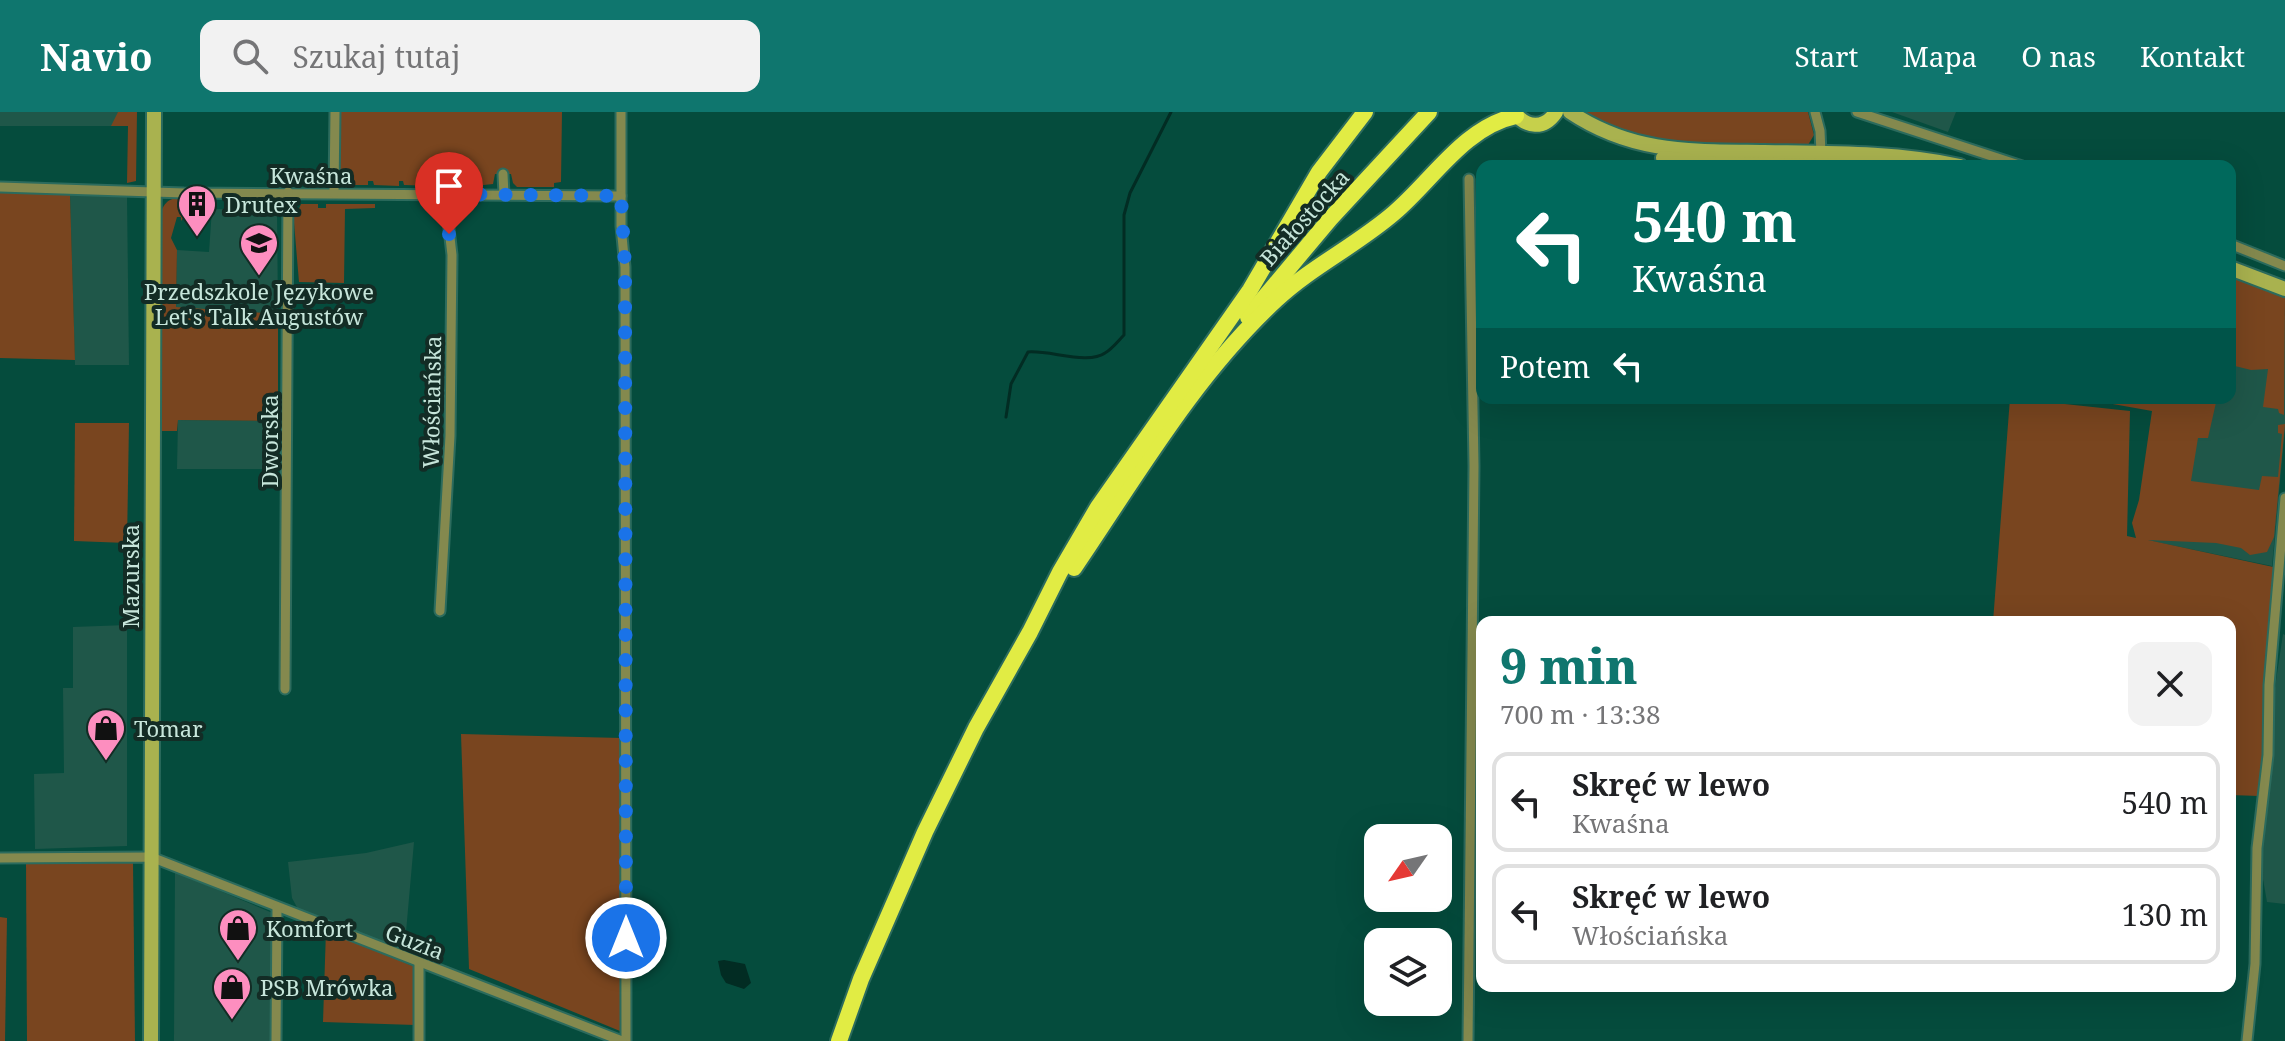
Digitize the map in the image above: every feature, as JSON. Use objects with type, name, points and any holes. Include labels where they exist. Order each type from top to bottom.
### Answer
[{"type":"highway","points":[[839,1041],[861,979],[925,832],[976,728],[1060,572],[1098,507],[1219,337],[1305,194],[1365,112]]},
{"type":"highway","name":"Białostocka","points":[[1219,337],[1320,216],[1417,112]]},
{"type":"highway","name":"Białostocka","points":[[1220,358],[1261,299],[1429,112]]},
{"type":"highway","points":[[1030,632],[1220,358],[1277,299],[1395,213],[1477,133],[1515,114]]},
{"type":"main road","name":"Mazurska","points":[[151,1041],[154,112]]},
{"type":"main road","points":[[1570,112],[1613,134],[1661,149],[1821,159],[1931,160]]},
{"type":"main road","points":[[1515,114],[1533,126],[1553,116],[1633,151],[1682,160]]},
{"type":"main road","points":[[1800,160],[1821,159]]},
{"type":"main road","points":[[2236,270],[2285,289]]},
{"type":"street","points":[[334,193],[335,112]]},
{"type":"street","points":[[621,112],[625,267],[624,1041]]},
{"type":"street","points":[[1857,112],[2004,160]]},
{"type":"street","points":[[1818,113],[1821,159]]},
{"type":"street","points":[[503,174],[504,195]]},
{"type":"street","points":[[1468,1041],[1474,482],[1469,179]]},
{"type":"street","name":"Kwaśna","points":[[0,187],[621,196]]},
{"type":"street","name":"Dworska","points":[[285,689],[288,192]]},
{"type":"street","name":"Włościańska","points":[[440,611],[450,436],[452,255],[445,194]]},
{"type":"street","points":[[2236,246],[2285,266]]},
{"type":"street","points":[[2247,1041],[2255,964],[2257,848],[2268,755],[2269,685],[2285,498]]},
{"type":"street","points":[[0,858],[151,857]]},
{"type":"street","name":"Guzia","points":[[151,857],[624,1041]]},
{"type":"street","points":[[276,1041],[277,907]]},
{"type":"street","points":[[419,962],[419,1041]]},
{"type":"shaded area","points":[[0,112],[128,112],[128,126],[0,126]]},
{"type":"shaded area","points":[[118,112],[137,112],[136,181],[127,183],[128,126],[111,126]]},
{"type":"shaded area","points":[[340,112],[562,112],[561,182],[554,183],[554,187],[517,187],[511,174],[495,174],[493,184],[475,186],[474,181],[466,182],[466,187],[404,185],[403,181],[399,181],[399,186],[374,185],[373,181],[368,181],[368,185],[349,185],[343,181],[343,173],[338,172]]},
{"type":"shaded area","points":[[1577,112],[1808,112],[1814,135],[1802,148],[1647,142]]},
{"type":"shaded area","points":[[1892,112],[1956,112],[1948,132]]},
{"type":"shaded area","points":[[0,192],[70,195],[75,360],[0,358]]},
{"type":"shaded area","points":[[70,195],[127,197],[129,365],[75,365]]},
{"type":"shaded area","points":[[189,197],[194,204],[182,204],[183,218],[181,221],[181,217],[177,217],[171,238],[177,250],[176,307],[278,314],[278,421],[178,420],[177,431],[159,431],[161,213],[171,199]]},
{"type":"shaded area","points":[[301,204],[318,204],[318,208],[326,208],[326,204],[375,204],[375,208],[345,209],[344,283],[299,282],[293,211],[298,211]]},
{"type":"shaded area","points":[[212,209],[277,210],[278,314],[176,308],[177,250],[209,252]]},
{"type":"shaded area","points":[[2236,278],[2285,297],[2284,415],[2278,409],[2263,407],[2268,369],[2251,370],[2236,366]]},
{"type":"shaded area","points":[[2236,298],[2285,316],[2285,428],[2272,566],[2137,538],[2157,404],[2236,404]]},
{"type":"shaded area","points":[[2010,404],[2065,404],[2130,411],[2127,536],[2136,538],[2132,523],[2139,500],[2152,411],[2113,404],[2216,404],[2208,438],[2198,438],[2191,481],[2259,490],[2262,476],[2278,477],[2282,434],[2278,433],[2278,425],[2285,424],[2274,537],[2267,552],[2250,555],[2241,548],[2216,543],[2148,540],[2278,568],[2259,796],[2236,795],[2236,616],[1993,616]]},
{"type":"shaded area","points":[[178,420],[278,421],[278,469],[177,469]]},
{"type":"shaded area","points":[[75,423],[129,423],[127,543],[74,541]]},
{"type":"shaded area","points":[[127,625],[127,846],[35,849],[34,774],[64,773],[63,688],[73,688],[73,627]]},
{"type":"shaded area","points":[[2283,634],[2285,904],[2267,902],[2254,828]]},
{"type":"shaded area","points":[[461,734],[622,738],[620,1031],[469,969]]},
{"type":"shaded area","points":[[414,842],[406,932],[387,945],[299,911],[292,898],[288,862],[366,853]]},
{"type":"shaded area","points":[[26,862],[133,862],[135,1041],[27,1041]]},
{"type":"shaded area","points":[[175,872],[275,914],[274,1041],[174,1041]]},
{"type":"shaded area","points":[[0,917],[7,918],[5,1041],[0,1041]]},
{"type":"shaded area","points":[[326,930],[415,967],[415,1025],[323,1022]]},
{"type":"shaded area","points":[[718,961],[745,964],[751,983],[744,989],[726,983]]},
{"type":"waterway","points":[[1006,417],[1011,384],[1028,352],[1089,358],[1105,353],[1124,335],[1124,215],[1130,193],[1171,112]]},
{"type":"place","name":"Drutex","points":[[197,238]]},
{"type":"place","name":"Przedszkole Językowe Let's Talk Augustów","points":[[259,277]]},
{"type":"place","name":"Tomar","points":[[106,762]]},
{"type":"place","name":"Komfort","points":[[238,962]]},
{"type":"place","name":"PSB Mrówka","points":[[232,1021]]},
{"type":"route","points":[[449,234],[445,194],[621,196],[625,267],[626,938]]}]
